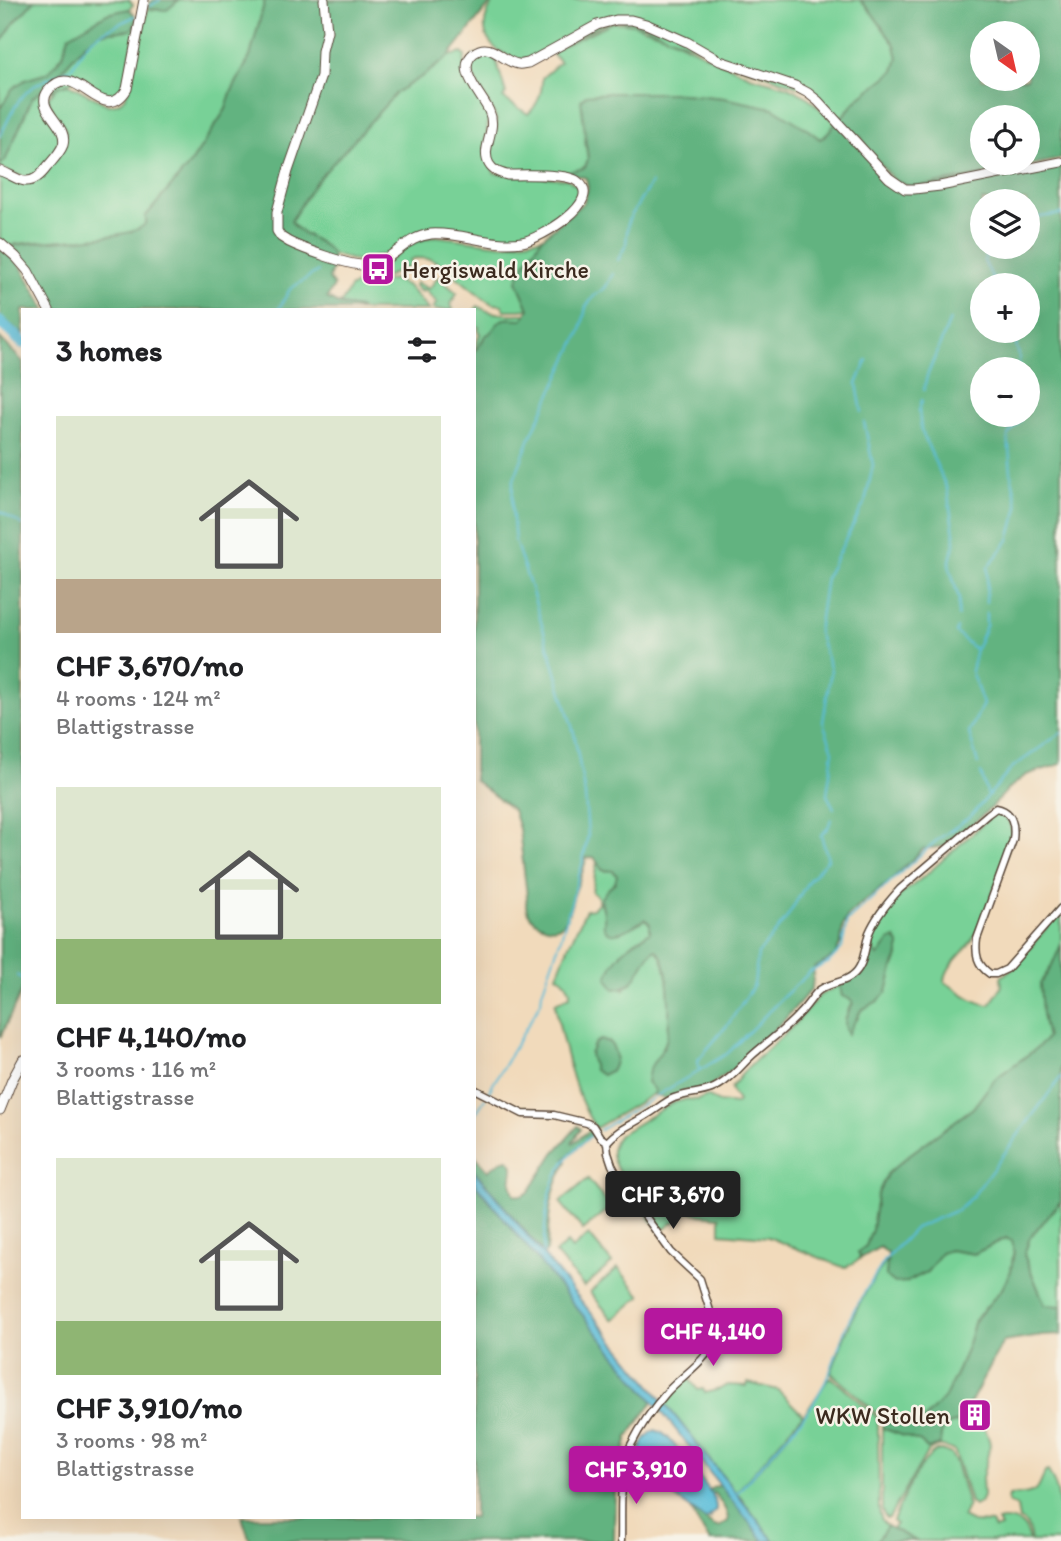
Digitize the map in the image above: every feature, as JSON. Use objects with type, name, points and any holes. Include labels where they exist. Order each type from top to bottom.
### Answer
[{"type":"street","points":[[0,171],[21,180],[33,180],[42,174],[60,151],[64,141],[62,132],[45,105],[47,93],[54,86],[61,82],[71,82],[85,88],[101,101],[109,103],[122,96],[127,89],[144,0]]},
{"type":"street","points":[[324,0],[327,31],[322,51],[321,76],[288,171],[277,212],[276,228],[278,234],[289,242],[353,264],[376,263],[409,241],[431,233],[507,243],[523,242],[547,232],[576,210],[581,204],[583,193],[580,183],[573,179],[507,175],[499,173],[491,166],[487,153],[493,128],[491,116],[468,76],[467,65],[472,54],[483,49],[494,51],[514,63],[528,63],[591,28],[610,21],[631,20],[646,24],[687,42],[720,61],[803,90],[818,101],[889,178],[905,189],[940,186],[1061,162]]},
{"type":"street","points":[[0,243],[28,271],[48,308]]},
{"type":"street","points":[[621,1541],[624,1470],[630,1447],[663,1397],[711,1349],[716,1337],[701,1279],[675,1256],[622,1184],[612,1165],[607,1142],[613,1134],[645,1117],[667,1101],[716,1088],[800,1014],[824,987],[855,974],[861,964],[870,930],[888,902],[996,808],[1010,816],[1014,829],[1009,854],[977,939],[975,949],[979,963],[990,974],[1007,969],[1061,908]]},
{"type":"street","points":[[0,1110],[21,1064]]},
{"type":"street","points":[[476,1090],[523,1115],[554,1115],[587,1123],[607,1142]]},
{"type":"green space","points":[[0,0],[35,0],[14,23],[0,44]]},
{"type":"green space","points":[[35,0],[129,0],[133,5],[129,9],[107,14],[68,39],[63,55],[48,73],[25,80],[0,109],[0,34]]},
{"type":"green space","points":[[154,0],[179,0],[167,10],[148,9],[149,3]]},
{"type":"green space","points":[[179,0],[265,0],[250,57],[231,93],[226,109],[191,163],[146,217],[146,224],[136,231],[101,238],[35,242],[10,247],[0,239],[0,175],[17,182],[43,177],[66,131],[48,97],[59,86],[69,84],[108,105],[122,101],[129,89],[148,9],[165,8]]},
{"type":"green space","points":[[265,0],[493,0],[447,58],[397,92],[314,184],[291,221],[295,227],[323,244],[332,255],[333,265],[329,279],[334,286],[327,298],[340,305],[359,308],[54,308],[28,265],[10,247],[106,236],[139,228],[146,222],[145,217],[191,163],[226,109],[231,93],[250,57]]},
{"type":"green space","points":[[495,0],[860,0],[895,45],[898,58],[894,71],[859,98],[839,120],[814,92],[616,18],[527,60],[513,59],[494,47],[486,35],[485,21]]},
{"type":"green space","points":[[860,0],[1061,0],[1061,159],[1040,163],[1040,105],[970,105],[970,175],[980,175],[910,187],[894,180],[866,147],[861,137],[839,120],[859,98],[894,71],[898,58],[895,45]]},
{"type":"green space","points":[[129,9],[136,19],[131,30],[100,33],[85,44],[49,85],[32,98],[5,161],[0,165],[0,109],[12,89],[25,80],[48,73],[63,55],[69,36],[107,14]]},
{"type":"green space","points":[[613,22],[644,25],[750,76],[786,86],[806,96],[836,123],[820,139],[804,127],[724,98],[673,93],[608,93],[585,141],[588,159],[582,169],[572,171],[571,174],[505,171],[496,165],[492,159],[491,147],[497,126],[496,118],[470,67],[472,58],[479,54],[494,54],[506,93],[503,98],[528,114],[539,97],[542,78],[560,62],[552,53]]},
{"type":"green space","points":[[137,23],[122,93],[110,100],[75,80],[44,93],[60,135],[54,154],[32,176],[21,176],[0,168],[32,98],[49,85],[84,44],[100,33],[131,30]]},
{"type":"green space","points":[[462,53],[465,56],[464,67],[489,115],[485,147],[494,173],[567,179],[579,187],[581,194],[577,204],[546,229],[514,241],[438,231],[369,261],[356,261],[331,254],[323,245],[295,227],[291,221],[313,184],[397,92],[449,56]]},
{"type":"green space","points":[[673,93],[724,98],[773,108],[820,139],[836,123],[900,190],[993,175],[1040,175],[1040,167],[1061,164],[1061,764],[1026,775],[947,846],[923,849],[847,917],[836,954],[814,968],[812,988],[786,1018],[732,1070],[703,1091],[684,1091],[666,1099],[653,1094],[655,1091],[647,1082],[651,1066],[667,1037],[668,991],[666,970],[660,953],[655,949],[634,980],[623,988],[614,989],[607,978],[619,956],[650,932],[650,924],[645,919],[618,933],[607,931],[604,927],[601,898],[615,883],[617,875],[613,871],[602,870],[594,857],[586,858],[565,921],[551,928],[535,921],[526,909],[527,896],[519,829],[513,810],[476,782],[476,350],[501,320],[523,319],[529,309],[517,281],[522,268],[542,238],[584,202],[588,188],[586,178],[571,174],[571,171],[585,168],[588,159],[581,100],[586,95]]},
{"type":"green space","points":[[435,236],[503,245],[542,238],[522,268],[517,281],[529,309],[504,310],[503,305],[487,301],[431,259],[410,260],[412,265],[380,278],[369,276],[365,272],[385,267],[384,265],[408,245]]},
{"type":"green space","points":[[0,248],[20,265],[45,308],[21,308],[21,333],[0,316]]},
{"type":"green space","points":[[438,277],[457,293],[451,304],[452,308],[433,308],[437,303],[425,290],[421,292],[415,286],[416,283],[429,289]]},
{"type":"green space","points":[[393,279],[408,286],[427,308],[359,308],[340,305],[350,288],[362,281],[372,284]]},
{"type":"green space","points":[[478,306],[495,313],[526,314],[523,320],[504,319],[492,333],[485,336],[476,350],[480,333],[476,326]]},
{"type":"green space","points":[[0,338],[21,360],[21,992],[0,1038]]},
{"type":"green space","points":[[994,814],[1005,817],[1012,834],[980,925],[970,943],[948,970],[945,982],[973,1000],[990,1005],[1002,986],[1001,977],[1014,967],[1061,910],[1061,945],[1052,966],[1042,980],[1042,1014],[1047,1038],[1038,1048],[995,1079],[973,1108],[887,1174],[877,1196],[872,1230],[866,1246],[858,1252],[861,1258],[845,1268],[768,1237],[720,1233],[720,1217],[690,1211],[660,1232],[619,1174],[612,1150],[619,1135],[672,1103],[687,1099],[697,1100],[707,1096],[719,1102],[736,1104],[738,1101],[731,1088],[747,1068],[791,1028],[820,995],[840,985],[842,996],[853,1003],[848,1010],[857,1020],[861,1010],[872,1004],[888,987],[899,954],[889,941],[878,956],[869,939],[877,923],[897,898]]},
{"type":"green space","points":[[597,862],[604,871],[612,870],[617,875],[617,881],[607,890],[601,903],[605,921],[626,930],[645,919],[650,924],[650,932],[620,954],[624,989],[655,949],[660,955],[667,977],[669,1005],[667,1038],[660,1053],[655,1091],[596,1128],[575,1085],[555,1003],[570,996],[567,984],[557,975],[586,910],[593,909],[598,903],[598,897],[592,892]],"holes":[[[601,1040],[616,1057],[611,1070],[592,1048]]]},
{"type":"green space","points":[[871,938],[873,949],[878,956],[889,941],[895,938],[899,944],[899,954],[887,992],[878,1001],[861,1010],[848,1034],[845,1021],[853,1003],[842,996],[840,985],[862,967]]},
{"type":"green space","points":[[1061,945],[1061,1201],[1030,1237],[1024,1255],[1045,1305],[1061,1306],[1061,1335],[1003,1342],[968,1407],[968,1419],[942,1427],[940,1445],[927,1449],[921,1442],[882,1428],[882,1422],[910,1425],[924,1420],[945,1397],[959,1368],[975,1320],[1002,1289],[1011,1271],[1014,1251],[1011,1241],[1006,1238],[974,1254],[950,1250],[941,1253],[927,1272],[907,1282],[895,1283],[886,1276],[888,1254],[880,1247],[861,1258],[858,1252],[866,1246],[872,1230],[877,1196],[887,1174],[973,1108],[995,1079],[1047,1038],[1040,984]]},
{"type":"green space","points":[[601,1040],[609,1042],[615,1055],[612,1070],[602,1075],[594,1070],[590,1054],[595,1043]]},
{"type":"green space","points":[[578,1126],[581,1129],[573,1143],[591,1129],[593,1133],[565,1159],[567,1161],[551,1204],[547,1250],[544,1254],[476,1172],[476,1156],[488,1171],[508,1159],[513,1166],[512,1190],[515,1195],[522,1196],[529,1192],[554,1153]]},
{"type":"green space","points":[[588,1179],[611,1207],[583,1230],[560,1202]]},
{"type":"green space","points":[[476,1184],[653,1401],[628,1437],[615,1487],[614,1541],[250,1541],[243,1519],[476,1519]]},
{"type":"green space","points":[[1061,1201],[1061,1306],[1045,1306],[1024,1255],[1030,1237]]},
{"type":"green space","points":[[589,1235],[612,1263],[584,1287],[555,1253],[567,1243],[572,1249]]},
{"type":"green space","points":[[1006,1238],[1011,1241],[1014,1250],[1011,1271],[1002,1289],[975,1320],[959,1368],[945,1397],[924,1420],[910,1425],[882,1422],[880,1416],[831,1373],[854,1314],[869,1286],[888,1259],[886,1276],[927,1272],[941,1253],[950,1250],[974,1254]]},
{"type":"green space","points":[[618,1268],[641,1296],[613,1320],[590,1292]]},
{"type":"green space","points":[[688,1377],[698,1390],[703,1389],[705,1393],[727,1385],[747,1386],[748,1383],[778,1390],[803,1415],[736,1493],[664,1402]]},
{"type":"green space","points":[[831,1377],[876,1416],[878,1421],[879,1511],[887,1526],[877,1541],[774,1541],[737,1493],[785,1439]]},
{"type":"green space","points":[[982,1418],[990,1446],[982,1478],[983,1496],[980,1503],[974,1506],[970,1502],[955,1452],[944,1447],[936,1448],[926,1454],[889,1518],[886,1518],[882,1511],[882,1428],[921,1442],[941,1427],[968,1419],[972,1424]]},
{"type":"green space","points":[[936,1451],[951,1454],[956,1463],[968,1505],[962,1517],[972,1522],[992,1523],[995,1529],[1001,1527],[998,1521],[1016,1522],[1025,1528],[1029,1541],[916,1541],[892,1529],[896,1524],[893,1521],[911,1483],[923,1463]]},
{"type":"green space","points":[[1048,1471],[1058,1495],[1061,1541],[1031,1541],[1027,1525],[1019,1520],[1017,1507],[1008,1502],[1009,1495],[1032,1492]]},
{"type":"green space","points":[[720,1485],[764,1541],[710,1541],[691,1509],[714,1526],[719,1527],[728,1521],[721,1502],[708,1490]]},
{"type":"green space","points":[[887,1526],[916,1541],[877,1541]]},
{"type":"water","points":[[476,1172],[774,1541],[764,1541],[476,1184]]},
{"type":"water","points":[[655,1430],[671,1441],[709,1490],[716,1508],[711,1518],[705,1519],[637,1468],[641,1446],[646,1437]]},
{"type":"waterway","points":[[150,6],[160,0]]},
{"type":"waterway","points":[[0,136],[14,109],[28,91],[70,69],[93,38],[135,16]]},
{"type":"waterway","points":[[618,260],[626,245],[628,221],[651,183]]},
{"type":"waterway","points":[[1040,217],[1061,214]]},
{"type":"waterway","points":[[985,259],[990,273]]},
{"type":"waterway","points":[[279,308],[290,289],[318,271]]},
{"type":"waterway","points":[[488,1093],[541,1002],[582,865],[588,835],[585,795],[574,733],[515,541],[513,482],[530,438],[581,330],[586,307],[594,296],[605,288],[613,274]]},
{"type":"waterway","points":[[924,390],[950,320]]},
{"type":"waterway","points":[[0,322],[21,341]]},
{"type":"waterway","points":[[1016,343],[1019,357]]},
{"type":"waterway","points":[[862,412],[857,384],[867,360]]},
{"type":"waterway","points":[[922,400],[919,411],[921,430],[947,489],[955,540],[949,565],[959,599],[958,616]]},
{"type":"waterway","points":[[834,808],[827,795],[833,751],[823,722],[831,670],[818,632],[826,577],[865,502],[873,465],[864,422]]},
{"type":"waterway","points":[[986,602],[988,567],[1009,540],[1018,507],[1011,473],[1008,435],[1015,427]]},
{"type":"waterway","points":[[0,511],[21,524]]},
{"type":"waterway","points":[[978,764],[969,733],[983,704],[971,671],[976,649],[986,626],[986,612]]},
{"type":"waterway","points":[[957,628],[956,633],[975,649]]},
{"type":"waterway","points":[[600,1130],[728,1053],[810,972],[829,962],[842,948],[847,921],[936,841],[971,816],[1013,767],[1061,733]]},
{"type":"waterway","points":[[981,773],[988,796]]},
{"type":"waterway","points":[[699,1069],[698,1060],[729,1023],[754,985],[758,954],[786,919],[809,880],[828,859],[821,835],[828,828],[831,819]]},
{"type":"waterway","points":[[17,975],[21,978]]},
{"type":"waterway","points":[[737,1493],[813,1404],[828,1377],[847,1324],[885,1260],[915,1228],[957,1210],[973,1196],[1061,1077]]},
{"type":"waterway","points":[[476,1113],[485,1099]]},
{"type":"waterway","points":[[543,1253],[552,1186],[567,1158],[595,1133]]},
{"type":"place","name":"Hergiswald Kirche","points":[[378,269]]},
{"type":"place","name":"WKW Stollen","points":[[975,1415]]}]
